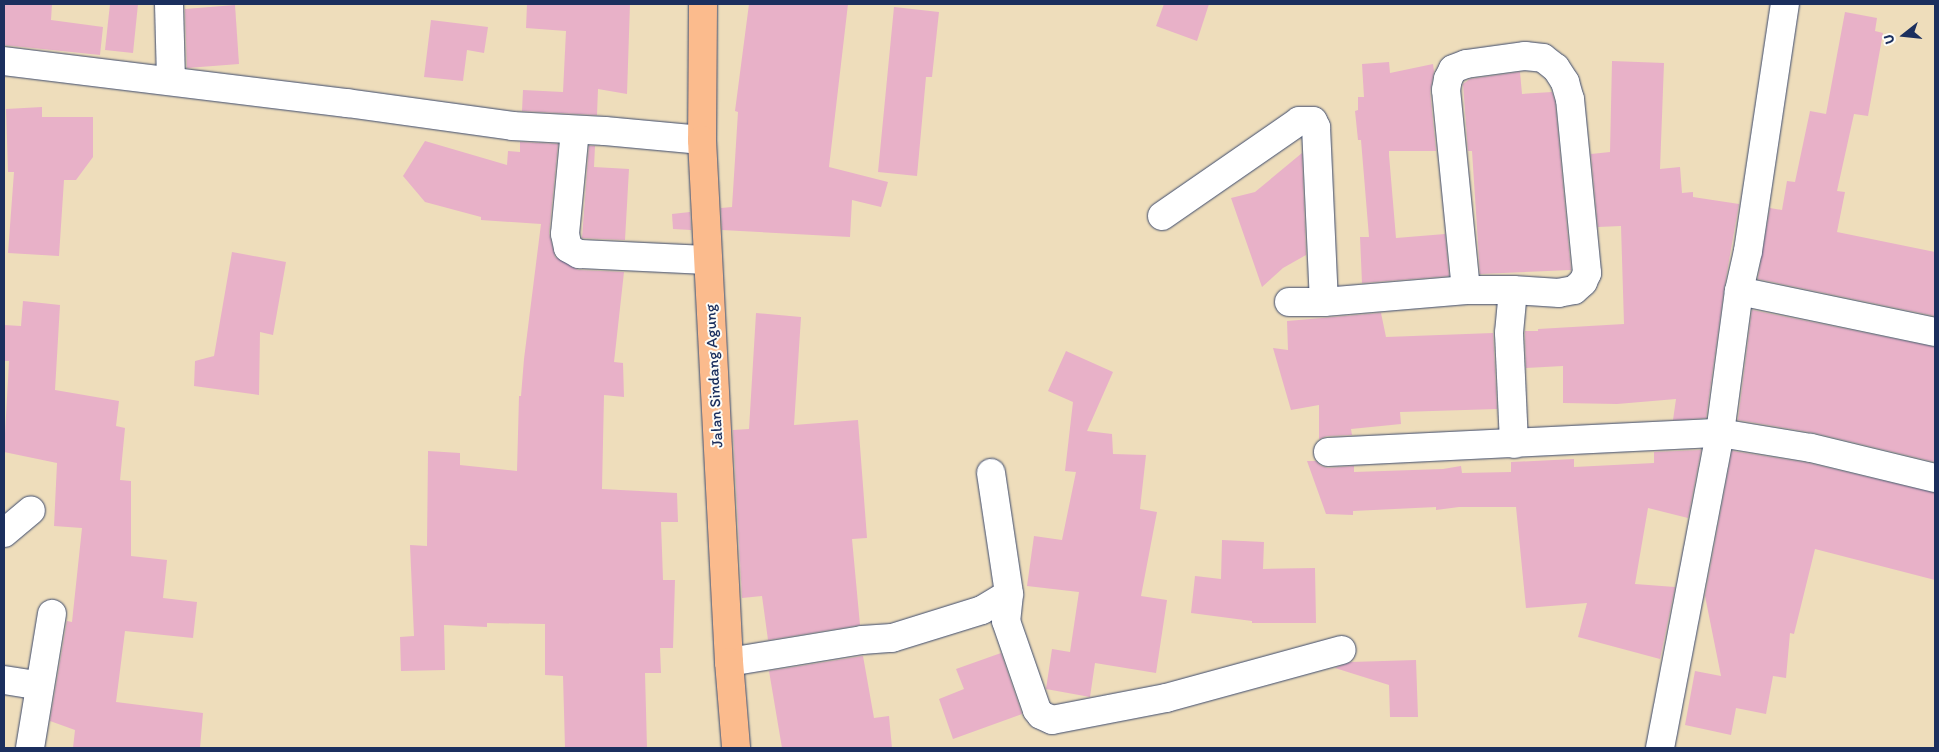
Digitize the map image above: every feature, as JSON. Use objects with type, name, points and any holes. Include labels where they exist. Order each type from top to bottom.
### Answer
[{"type":"main road","name":"Jalan Sindang Agung","points":[[703,4],[702,140],[736,748]]},
{"type":"street","points":[[169,4],[171,81]]},
{"type":"street","points":[[1660,748],[1720,433],[1739,291],[1748,251],[1785,4]]},
{"type":"street","points":[[1289,302],[1324,302],[1466,290],[1513,290],[1558,293],[1574,290],[1583,282],[1588,273],[1570,99],[1565,82],[1556,68],[1543,58],[1525,56],[1466,64],[1453,69],[1448,78],[1446,90],[1466,290]]},
{"type":"street","points":[[4,60],[339,102],[512,126],[605,131],[702,140]]},
{"type":"street","points":[[1162,216],[1299,121],[1313,121],[1316,127],[1324,302]]},
{"type":"street","points":[[575,130],[565,234],[568,248],[579,254],[708,260]]},
{"type":"street","points":[[1513,290],[1509,333],[1514,444]]},
{"type":"street","points":[[1739,291],[1935,332]]},
{"type":"street","points":[[1328,452],[1720,433],[1811,448],[1935,478]]},
{"type":"street","points":[[992,472],[1009,594],[1006,621],[1037,710],[1041,716],[1052,720],[1166,698],[1342,650]]},
{"type":"street","points":[[4,533],[31,510]]},
{"type":"street","points":[[730,662],[823,646],[892,638],[982,610],[1009,594]]},
{"type":"street","points":[[30,748],[52,614]]},
{"type":"street","points":[[4,680],[40,686]]},
{"type":"building","points":[[4,4],[52,4],[51,20],[103,27],[100,55],[4,45]]},
{"type":"building","points":[[110,4],[138,4],[133,53],[105,50]]},
{"type":"building","points":[[527,4],[630,4],[627,94],[598,89],[597,115],[522,111],[523,90],[563,92],[566,31],[526,28]]},
{"type":"building","points":[[749,4],[848,4],[829,167],[888,182],[881,207],[852,200],[850,237],[722,230],[721,208],[732,207],[738,112],[735,111]]},
{"type":"building","points":[[1164,4],[1209,4],[1197,41],[1156,26]]},
{"type":"building","points":[[235,5],[239,64],[187,68],[185,9]]},
{"type":"building","points":[[894,7],[939,12],[932,77],[926,77],[917,176],[878,172]]},
{"type":"building","points":[[1845,12],[1877,18],[1875,31],[1883,33],[1868,116],[1854,114],[1837,191],[1845,192],[1837,232],[1935,252],[1935,316],[1758,279],[1770,208],[1782,210],[1787,181],[1795,182],[1810,111],[1826,114]]},
{"type":"building","points":[[431,20],[488,27],[484,53],[467,50],[463,81],[424,77]]},
{"type":"building","points":[[1612,61],[1664,63],[1660,169],[1680,167],[1682,193],[1693,192],[1693,197],[1739,204],[1724,289],[1706,418],[1673,420],[1676,399],[1617,404],[1563,403],[1563,366],[1526,368],[1525,331],[1624,324],[1621,226],[1598,227],[1591,154],[1610,152]]},
{"type":"building","points":[[1389,62],[1390,73],[1433,64],[1434,71],[1430,92],[1436,151],[1389,151],[1389,155],[1396,238],[1445,234],[1449,276],[1362,283],[1360,237],[1369,237],[1361,140],[1358,140],[1355,111],[1358,110],[1358,97],[1364,97],[1362,64]]},
{"type":"building","points":[[1520,72],[1522,94],[1552,92],[1555,102],[1571,270],[1480,274],[1472,151],[1468,151],[1463,84],[1470,79]]},
{"type":"building","points":[[42,107],[42,117],[93,117],[93,157],[76,180],[64,180],[59,256],[8,253],[14,172],[8,172],[6,109]]},
{"type":"building","points":[[425,141],[507,165],[508,151],[520,152],[520,142],[558,144],[549,233],[555,257],[578,270],[624,272],[614,362],[623,363],[624,397],[604,395],[602,489],[677,493],[678,522],[661,522],[663,580],[675,580],[673,648],[660,648],[661,673],[645,673],[647,748],[565,748],[563,676],[545,675],[545,624],[487,623],[487,627],[444,625],[445,670],[401,671],[400,637],[414,636],[410,545],[427,546],[428,451],[460,453],[460,465],[517,471],[519,396],[521,396],[541,224],[481,220],[481,217],[425,202],[403,176]]},
{"type":"building","points":[[589,146],[595,146],[594,167],[629,169],[625,240],[582,238]]},
{"type":"building","points":[[1302,153],[1306,255],[1283,268],[1262,287],[1231,198],[1255,192]]},
{"type":"building","points":[[690,212],[691,230],[673,229],[672,214]]},
{"type":"building","points":[[232,252],[286,262],[273,335],[260,332],[259,395],[194,386],[195,361],[214,356]]},
{"type":"building","points":[[23,301],[60,305],[55,390],[119,401],[116,426],[125,428],[120,480],[131,481],[131,556],[167,560],[163,598],[197,602],[193,638],[125,631],[116,702],[203,713],[200,748],[73,748],[75,730],[50,721],[67,621],[72,622],[82,528],[54,526],[57,463],[4,452],[9,361],[4,361],[4,325],[21,326]]},
{"type":"building","points":[[1752,310],[1935,347],[1935,462],[1815,433],[1738,420]]},
{"type":"building","points":[[756,313],[801,317],[794,425],[858,420],[867,538],[852,539],[860,625],[768,640],[762,596],[742,598],[733,430],[749,429]]},
{"type":"building","points":[[1381,313],[1386,337],[1493,333],[1497,409],[1400,412],[1401,424],[1351,429],[1352,435],[1327,436],[1319,439],[1319,405],[1291,410],[1273,348],[1288,350],[1287,321]]},
{"type":"building","points":[[1066,351],[1113,372],[1087,431],[1112,434],[1113,454],[1146,455],[1140,509],[1157,512],[1141,596],[1167,600],[1156,673],[1095,663],[1090,697],[1046,689],[1052,649],[1070,652],[1079,592],[1027,586],[1034,536],[1062,540],[1076,472],[1065,471],[1073,402],[1048,391]]},
{"type":"building","points":[[1701,450],[1688,518],[1648,508],[1635,584],[1675,587],[1660,659],[1578,637],[1587,603],[1526,608],[1516,507],[1459,507],[1436,510],[1436,507],[1353,511],[1353,515],[1326,514],[1307,461],[1316,461],[1321,466],[1328,468],[1354,466],[1354,472],[1443,469],[1461,466],[1462,473],[1511,472],[1511,462],[1574,459],[1574,467],[1654,463],[1654,452]]},
{"type":"building","points":[[1732,451],[1808,463],[1935,493],[1935,580],[1815,549],[1794,634],[1790,633],[1786,678],[1773,676],[1766,714],[1736,708],[1731,735],[1685,725],[1695,671],[1721,676],[1705,596]]},
{"type":"building","points":[[1222,540],[1264,542],[1263,569],[1315,568],[1316,623],[1252,623],[1252,621],[1191,613],[1195,576],[1221,579]]},
{"type":"building","points":[[1001,653],[1022,714],[953,739],[939,699],[964,689],[956,669]]},
{"type":"building","points":[[863,656],[874,718],[889,716],[892,748],[782,748],[769,671]]},
{"type":"building","points":[[1416,660],[1418,717],[1390,717],[1389,685],[1335,668],[1351,662]]}]
